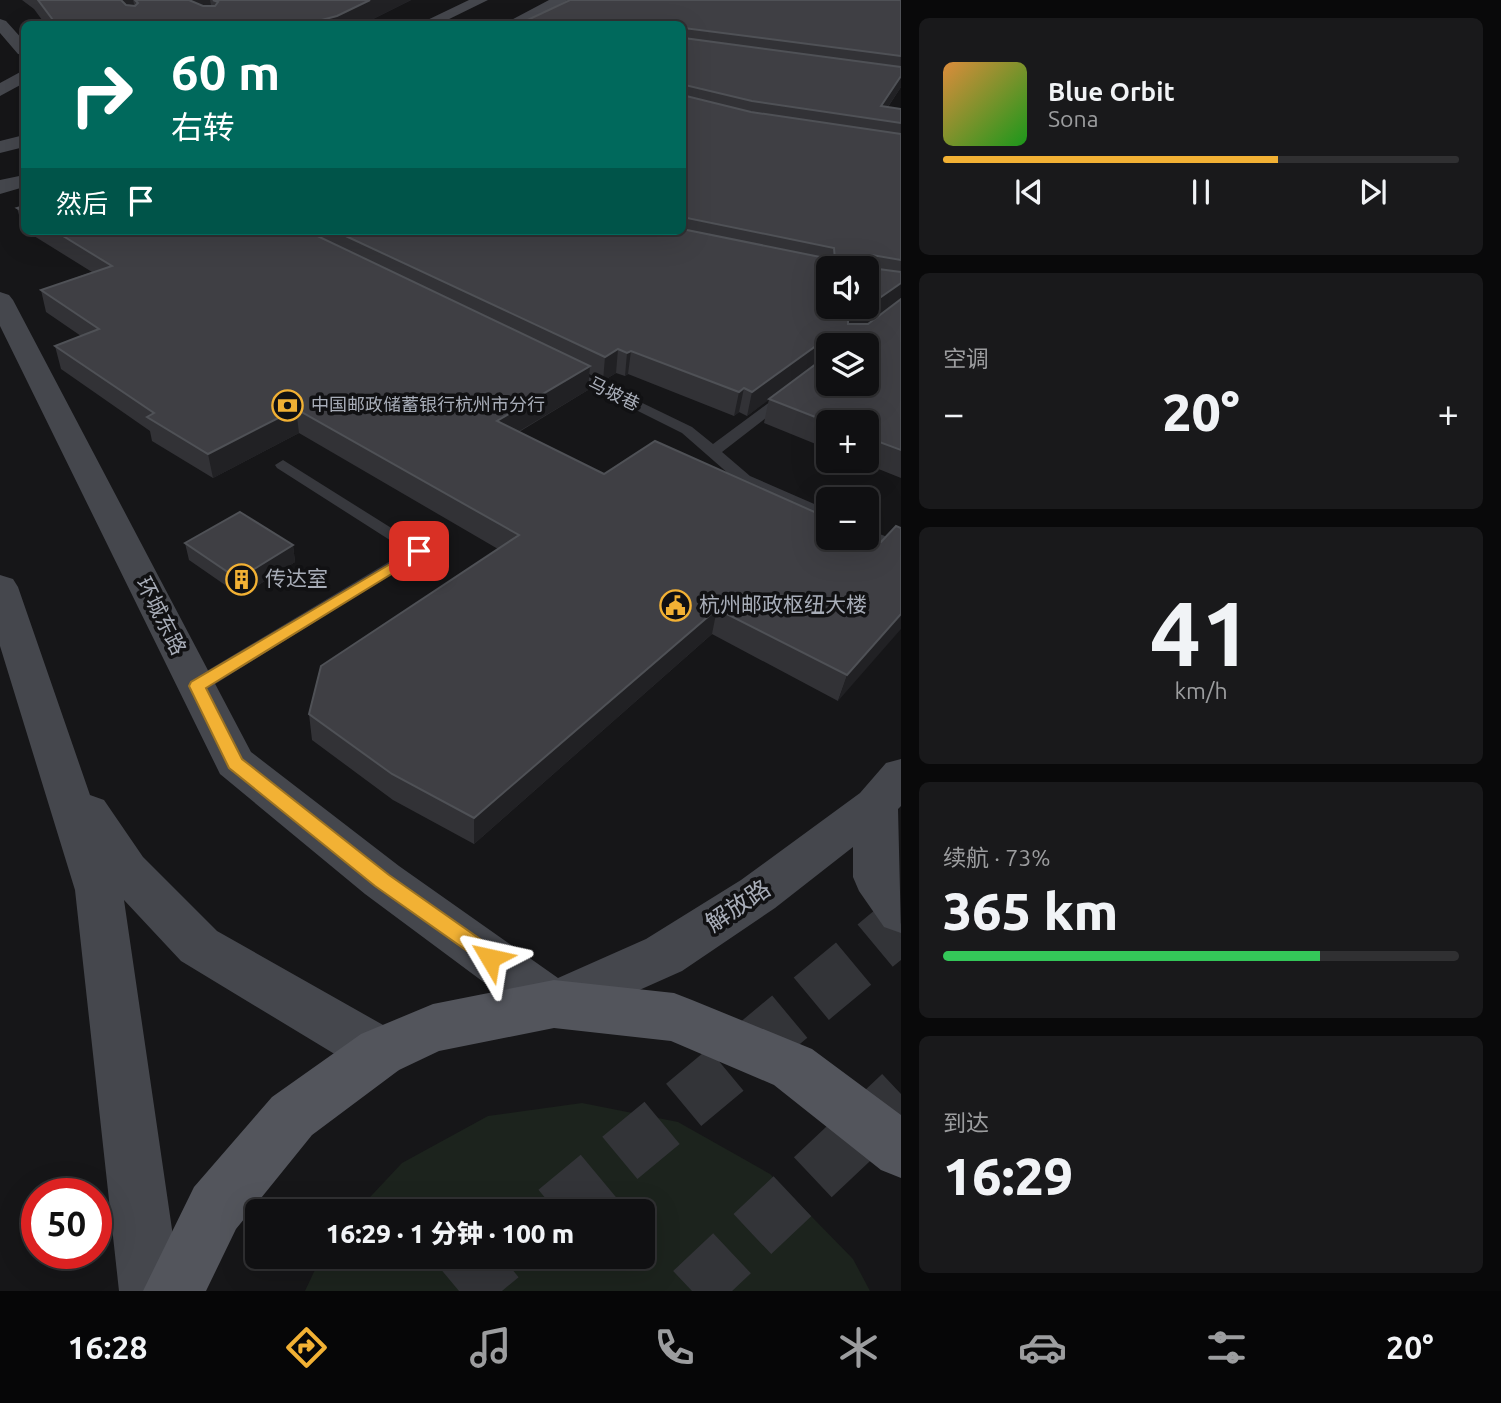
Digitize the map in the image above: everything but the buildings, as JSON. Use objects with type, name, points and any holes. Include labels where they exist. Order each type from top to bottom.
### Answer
[{"type":"main road","points":[[434,21],[481,0]]},
{"type":"main road","points":[[518,21],[561,0]]},
{"type":"main road","points":[[0,24],[21,47]]},
{"type":"main road","points":[[0,91],[21,77]]},
{"type":"main road","points":[[1,146],[21,142]]},
{"type":"main road","points":[[0,187],[21,182]]},
{"type":"main road","name":"环城东路","points":[[0,300],[235,763],[382,880],[554,1004]]},
{"type":"main road","points":[[0,587],[99,890],[150,1291]]},
{"type":"main road","points":[[56,764],[127,871],[199,946],[380,1052]]},
{"type":"main road","points":[[888,790],[876,877],[901,912]]},
{"type":"main road","name":"解放路","points":[[554,1004],[664,955],[758,894],[888,790]]},
{"type":"main road","points":[[174,1291],[215,1208],[292,1116],[380,1052],[433,1028],[554,1004],[674,1017],[793,1067],[901,1150]]},
{"type":"lane","name":"马坡巷","points":[[551,364],[687,430],[744,479],[816,511]]},
{"type":"lane","points":[[713,452],[816,372]]},
{"type":"lane","points":[[197,686],[419,551],[283,465]]},
{"type":"lane","points":[[879,540],[901,549]]},
{"type":"shaded area","points":[[582,1103],[678,1122],[770,1174],[853,1259],[870,1291],[305,1291],[315,1269],[655,1269],[655,1199],[368,1199],[402,1163],[488,1116]]},
{"type":"tunnel","points":[[892,932],[901,924]]},
{"type":"tunnel","points":[[570,1199],[894,930]]},
{"type":"tunnel","points":[[692,1291],[901,1094]]},
{"type":"tunnel","points":[[459,1291],[485,1269]]},
{"type":"place","name":"中国邮政储蓄银行杭州市分行","points":[[288,405]]},
{"type":"place","name":"传达室","points":[[242,579]]},
{"type":"place","name":"杭州邮政枢纽大楼","points":[[676,605]]},
{"type":"route","points":[[419,551],[197,686],[235,763],[382,880],[490,958]]}]
